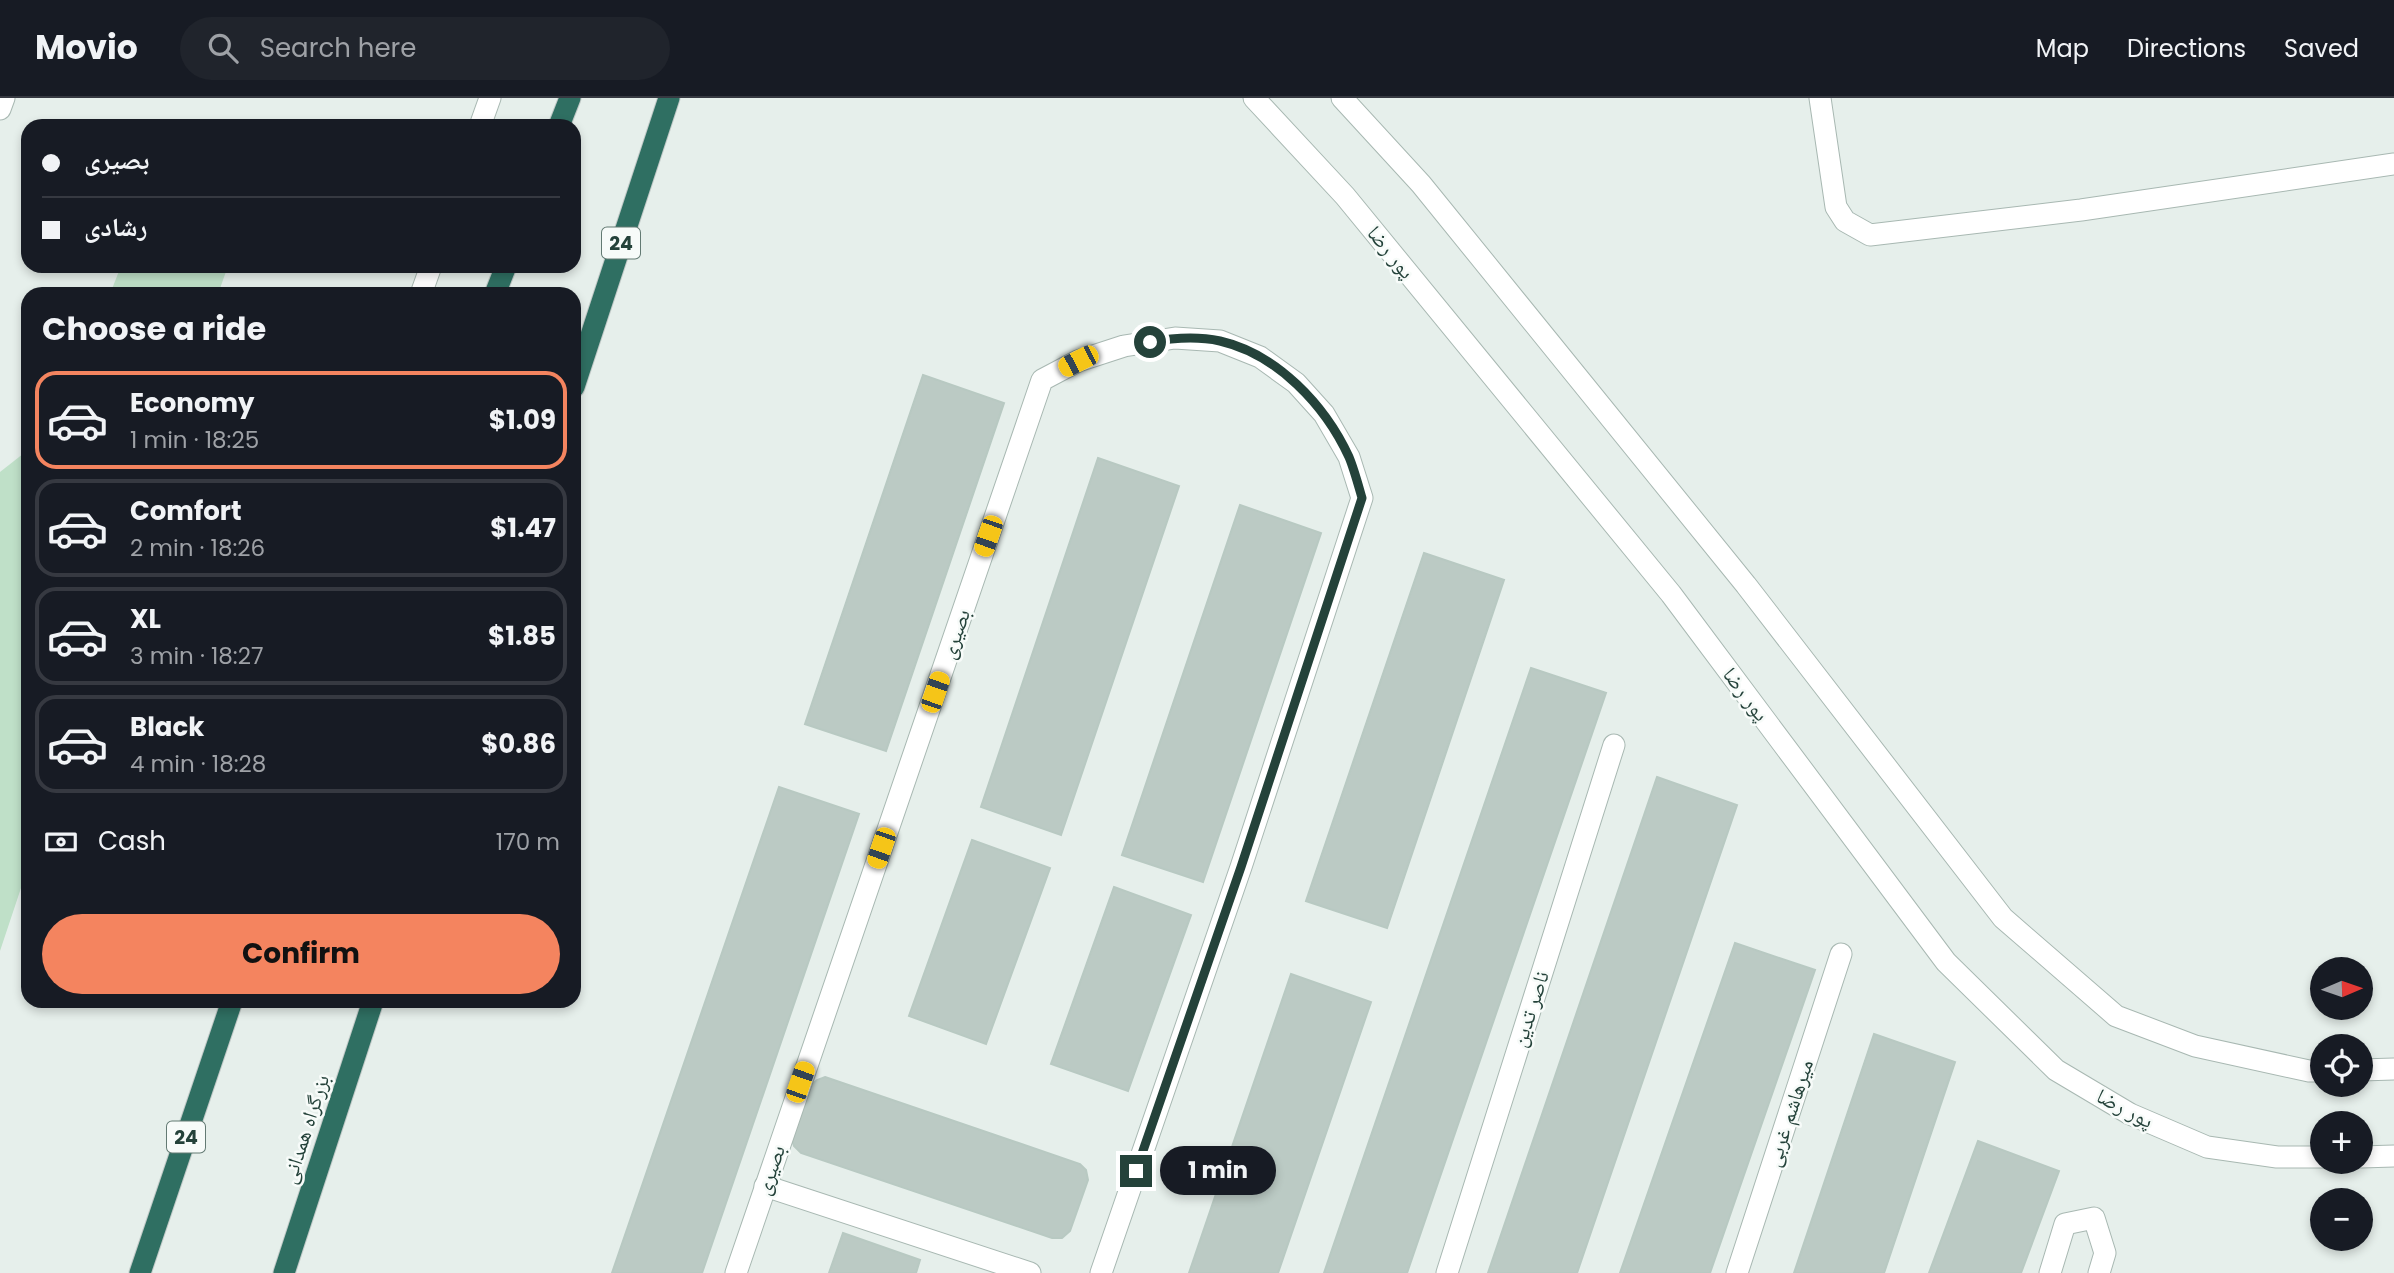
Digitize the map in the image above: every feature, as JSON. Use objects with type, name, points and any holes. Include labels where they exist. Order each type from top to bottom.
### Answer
[{"type":"highway","points":[[562,119],[570,98]]},
{"type":"highway","name":"24","points":[[581,366],[669,98]]},
{"type":"highway","name":"24","points":[[140,1273],[230,1008]]},
{"type":"highway","name":"بزرگراه همدانی","points":[[284,1273],[371,1008]]},
{"type":"street","points":[[0,110],[4,98]]},
{"type":"street","points":[[482,119],[490,98]]},
{"type":"street","name":"پور رضا","points":[[1254,98],[1345,196],[1671,594],[1947,962],[2056,1070],[2130,1114],[2207,1147],[2277,1157],[2310,1157]]},
{"type":"street","points":[[1342,98],[1421,184],[1711,542],[2003,918],[2116,1016],[2195,1046],[2310,1071]]},
{"type":"street","points":[[1820,98],[1836,206],[1845,221],[1870,235],[2081,210],[2394,164]]},
{"type":"street","name":"بصیری","points":[[736,1273],[1042,380],[1078,361],[1124,346],[1175,338],[1220,341],[1260,357],[1296,383],[1324,414],[1349,457],[1362,498],[1241,867],[1101,1273]]},
{"type":"street","name":"ناصر تدین","points":[[1447,1273],[1614,745]]},
{"type":"street","name":"میرهاشم غربی","points":[[1737,1273],[1841,954]]},
{"type":"street","points":[[2373,1070],[2394,1069]]},
{"type":"street","points":[[2373,1157],[2394,1157]]},
{"type":"street","points":[[765,1186],[1030,1273]]},
{"type":"street","points":[[2050,1273],[2064,1224],[2094,1218],[2105,1254],[2099,1273]]},
{"type":"green space","points":[[118,273],[226,273],[220,287],[113,287]]},
{"type":"green space","points":[[21,456],[21,888],[0,951],[0,472]]},
{"type":"building","points":[[923,375],[1004,403],[886,751],[805,724]]},
{"type":"building","points":[[1098,458],[1179,486],[1061,835],[981,807]]},
{"type":"building","points":[[1240,505],[1321,533],[1203,882],[1122,855]]},
{"type":"building","points":[[1424,553],[1504,580],[1387,928],[1306,901]]},
{"type":"building","points":[[1531,668],[1606,693],[1407,1273],[1324,1273]]},
{"type":"building","points":[[1657,777],[1737,805],[1577,1273],[1488,1273]]},
{"type":"building","points":[[779,787],[859,814],[702,1273],[612,1273]]},
{"type":"building","points":[[972,840],[1050,868],[986,1044],[909,1016]]},
{"type":"building","points":[[1114,887],[1191,915],[1128,1091],[1051,1064]]},
{"type":"building","points":[[1735,943],[1815,970],[1710,1273],[1620,1273]]},
{"type":"building","points":[[1291,974],[1371,1002],[1278,1273],[1189,1273]]},
{"type":"building","points":[[1874,1034],[1955,1062],[1884,1273],[1794,1273]]},
{"type":"building","points":[[825,1077],[1080,1164],[1086,1170],[1088,1180],[1070,1231],[1062,1238],[1052,1238],[801,1153],[794,1146],[790,1134],[801,1094],[817,1080]]},
{"type":"building","points":[[1978,1141],[2059,1171],[2021,1273],[1929,1273]]},
{"type":"building","points":[[843,1233],[920,1260],[916,1273],[829,1273]]},
{"type":"route","points":[[1136,1171],[1241,867],[1362,498],[1349,457],[1324,414],[1296,383],[1260,357],[1220,341],[1175,338],[1150,342]]}]
